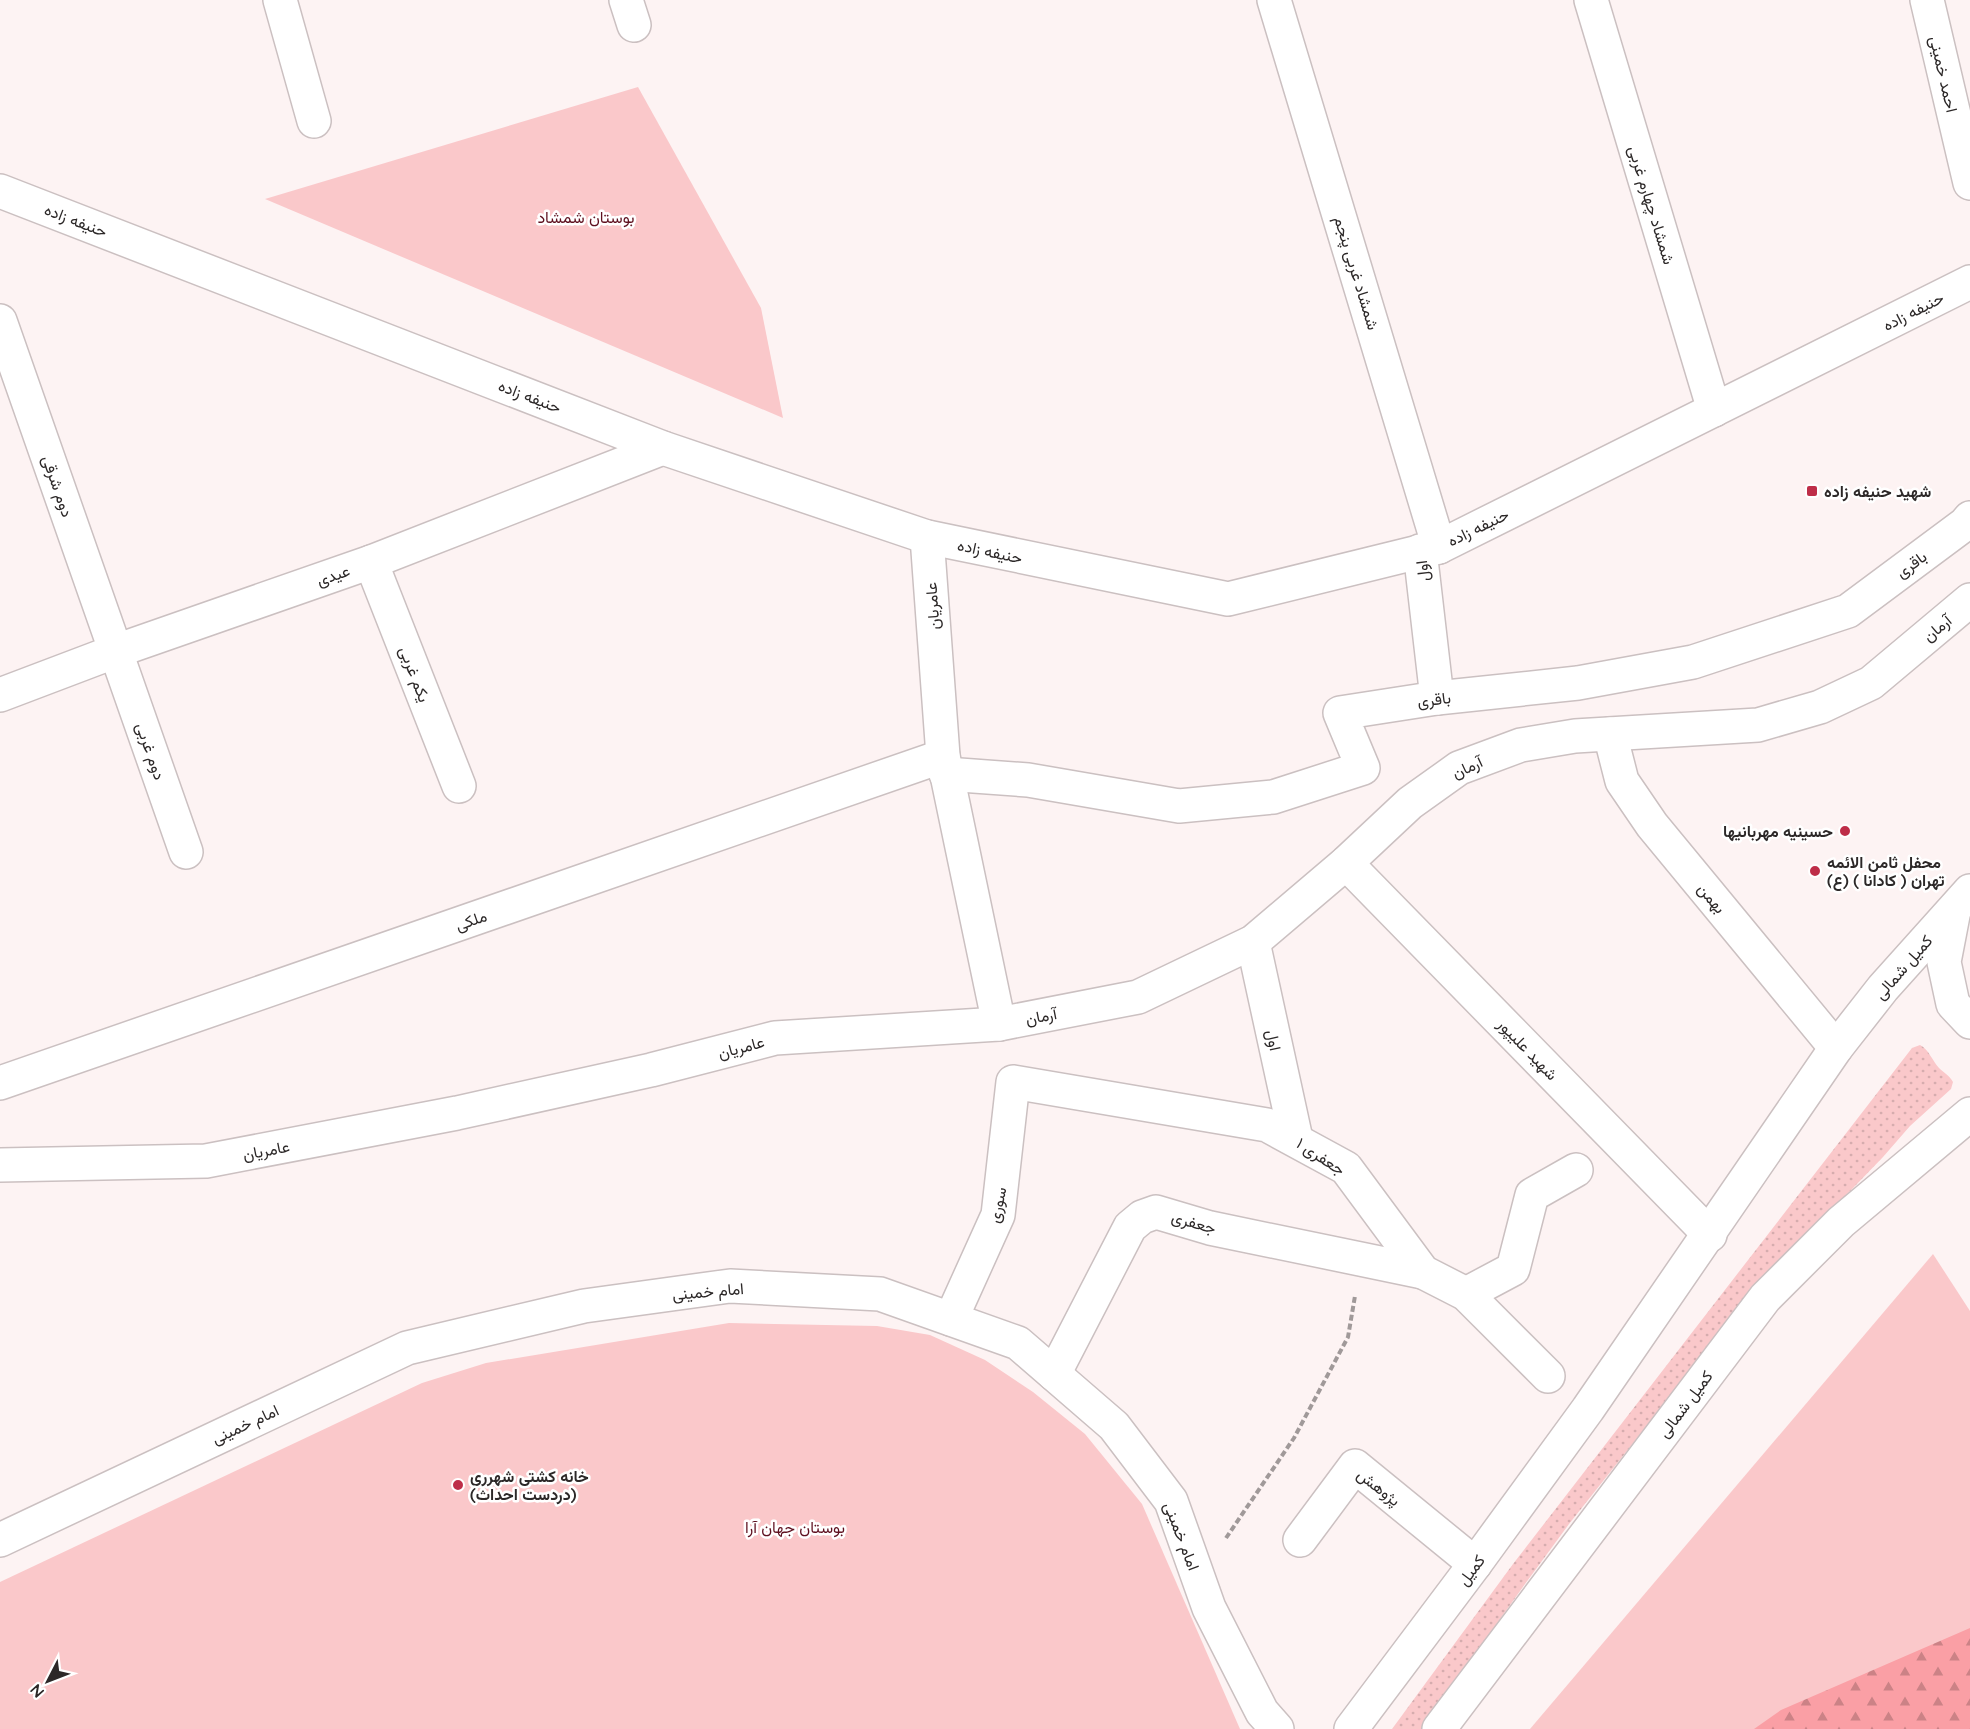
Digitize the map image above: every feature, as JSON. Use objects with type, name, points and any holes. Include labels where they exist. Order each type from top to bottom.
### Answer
[{"type":"street","points":[[280,0],[314,121]]},
{"type":"street","name":"شمشاد غربی پنجم","points":[[1274,0],[1429,549]]},
{"type":"street","name":"شمشاد چهارم غربی","points":[[1591,0],[1714,410]]},
{"type":"street","name":"احمد خمینی","points":[[1927,0],[1970,183]]},
{"type":"street","name":"حنیفه زاده","points":[[0,191],[663,448],[927,537],[1228,599],[1429,549],[1970,282]]},
{"type":"street","name":"دوم شرقی","points":[[0,321],[116,651]]},
{"type":"street","name":"عیدی","points":[[0,695],[116,651],[371,562],[663,448]]},
{"type":"street","name":"باقری","points":[[945,765],[1179,806],[1273,797],[1363,768],[1340,713],[1437,698],[1578,683],[1692,662],[1848,611],[1970,518]]},
{"type":"street","name":"عامریان","points":[[0,1165],[206,1161],[457,1113],[651,1070],[775,1038],[999,1024],[945,765],[927,537]]},
{"type":"street","name":"اول","points":[[1429,549],[1437,698]]},
{"type":"street","name":"یکم غربی","points":[[371,562],[459,786]]},
{"type":"street","name":"آرمان","points":[[999,1024],[1138,997],[1253,942],[1346,863],[1410,802],[1459,768],[1521,745],[1575,736],[1758,725],[1820,707],[1871,683],[1970,600]]},
{"type":"street","name":"دوم غربی","points":[[116,651],[186,852]]},
{"type":"street","name":"بهمن","points":[[1610,734],[1622,781],[1652,825],[1836,1048]]},
{"type":"street","name":"ملکی","points":[[0,1083],[945,765]]},
{"type":"street","name":"شهید علیپور","points":[[1346,863],[1710,1235]]},
{"type":"street","points":[[1962,901],[1944,962],[1953,1004],[1970,1022]]},
{"type":"street","name":"کمیل شمالی","points":[[1588,1409],[1710,1235],[1836,1048],[1883,988],[1962,901]]},
{"type":"street","name":"اول","points":[[1253,942],[1296,1139]]},
{"type":"street","name":"جعفری ۱","points":[[1013,1082],[1267,1125],[1296,1139],[1346,1168],[1424,1272],[1466,1294],[1548,1376]]},
{"type":"street","name":"سوری","points":[[951,1319],[998,1215],[1013,1082]]},
{"type":"street","name":"کمیل شمالی","points":[[1439,1729],[1765,1298],[1841,1222],[1970,1114]]},
{"type":"street","points":[[1466,1294],[1513,1269],[1532,1195],[1576,1170]]},
{"type":"street","name":"جعفری","points":[[1054,1374],[1130,1227],[1142,1217],[1156,1212],[1210,1228],[1424,1272]]},
{"type":"street","name":"امام خمینی","points":[[2,1534],[407,1348],[584,1306],[730,1286],[880,1294],[1018,1343],[1114,1426],[1171,1501],[1209,1608],[1262,1713],[1277,1729]]},
{"type":"street","name":"کمیل","points":[[1351,1729],[1588,1409]]},
{"type":"street","name":"پژوهش","points":[[1299,1540],[1355,1466],[1475,1564]]},
{"type":"path","points":[[1198,1578],[1294,1438],[1348,1337],[1362,1260]]},
{"type":"green space","name":"بوستان شمشاد","points":[[638,87],[761,308],[783,418],[265,199]]},
{"type":"green space","points":[[1920,1045],[1953,1082],[1951,1089],[1910,1126],[1726,1326],[1569,1524],[1422,1729],[1392,1729],[1513,1564],[1912,1048]]},
{"type":"green space","points":[[1933,1254],[1970,1311],[1970,1637],[1801,1729],[1530,1729]]},
{"type":"green space","name":"بوستان جهان آرا","points":[[729,1323],[877,1326],[930,1335],[985,1360],[1033,1392],[1085,1434],[1142,1504],[1240,1729],[0,1729],[0,1582],[422,1383],[486,1363]]},
{"type":"green space","points":[[1970,1628],[1970,1729],[1754,1729],[1781,1710]]},
{"type":"place","name":"شهید حنیفه زاده","points":[[1812,491]]},
{"type":"place","name":"حسینیه مهربانیها","points":[[1845,831]]},
{"type":"place","name":"محفل ثامن الائمه (ع) تهران ( کادانا )","points":[[1815,871]]},
{"type":"place","name":"خانه کشتی شهرری (دردست احداث)","points":[[458,1485]]}]
